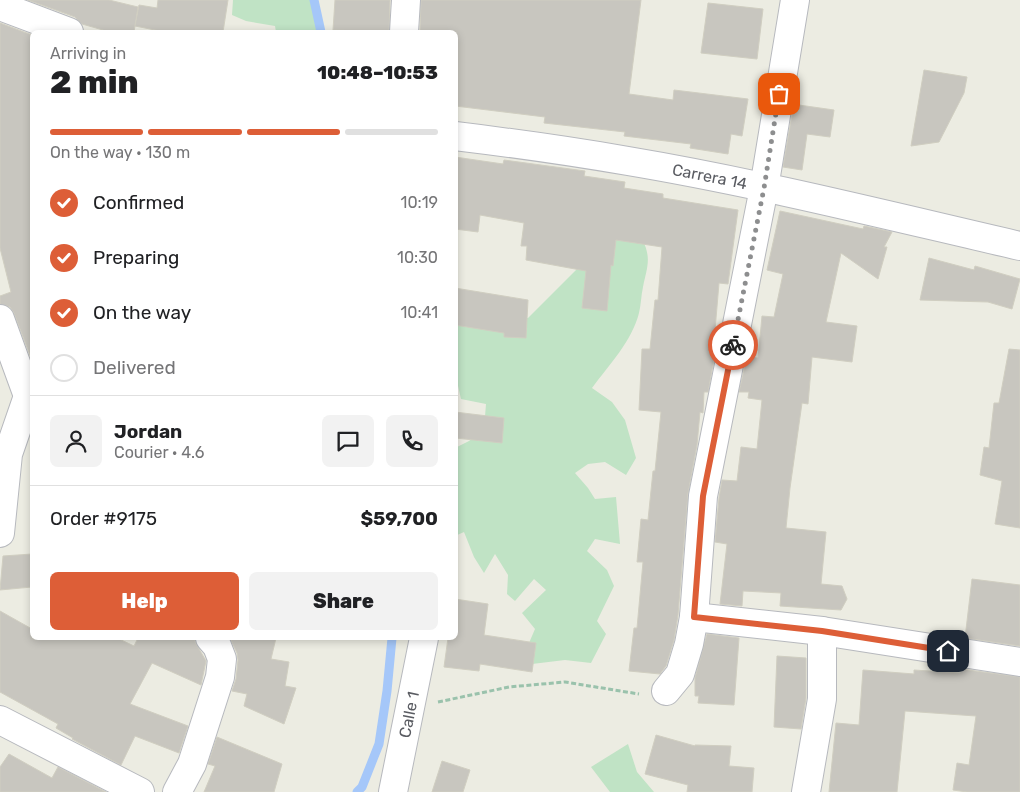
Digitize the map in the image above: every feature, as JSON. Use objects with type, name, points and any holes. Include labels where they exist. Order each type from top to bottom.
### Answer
[{"type":"street","points":[[404,30],[406,0]]},
{"type":"street","points":[[666,691],[680,674],[694,617],[703,496],[764,188],[795,0]]},
{"type":"street","points":[[0,6],[64,30]]},
{"type":"street","name":"Carrera 14","points":[[458,136],[522,144],[629,161],[764,188],[1020,246]]},
{"type":"street","points":[[0,319],[30,400],[8,454],[0,533]]},
{"type":"street","points":[[694,617],[822,631],[1020,662]]},
{"type":"street","points":[[806,792],[822,699],[822,631]]},
{"type":"street","points":[[177,792],[192,764],[211,710],[220,677],[222,659],[217,646],[212,640]]},
{"type":"street","name":"Calle 1","points":[[394,792],[424,640]]},
{"type":"street","points":[[0,720],[140,792]]},
{"type":"path","points":[[410,705],[446,701],[509,687],[566,682],[652,696],[666,691]]},
{"type":"green space","points":[[233,0],[315,0],[321,30],[276,30],[275,26],[246,21],[232,15]]},
{"type":"green space","points":[[608,238],[642,239],[647,252],[648,263],[636,323],[626,343],[592,388],[612,402],[625,420],[636,458],[626,475],[605,462],[588,464],[575,473],[595,499],[616,497],[620,544],[595,539],[587,551],[607,570],[614,586],[597,621],[606,634],[591,663],[565,660],[532,664],[529,643],[535,629],[522,613],[546,590],[534,579],[515,601],[507,594],[508,575],[495,554],[484,573],[474,557],[464,532],[458,535],[458,446],[469,441],[484,429],[486,404],[461,399],[458,386],[458,325],[460,321],[528,318]]},
{"type":"green space","points":[[628,744],[637,772],[654,792],[610,792],[591,767]]},
{"type":"building","points":[[28,0],[109,0],[138,7],[134,30],[103,30],[82,24],[75,17]]},
{"type":"building","points":[[158,0],[228,0],[223,30],[155,30],[135,26],[139,5],[157,8]]},
{"type":"building","points":[[335,0],[390,0],[389,30],[333,30]]},
{"type":"building","points":[[421,0],[641,0],[629,94],[673,100],[674,90],[748,99],[742,136],[731,134],[728,154],[690,148],[691,144],[624,136],[625,132],[544,123],[545,117],[458,106],[458,30],[420,30]]},
{"type":"building","points":[[708,3],[763,9],[757,59],[701,53]]},
{"type":"building","points":[[0,23],[30,34],[30,355],[14,313],[10,307],[0,304],[0,296],[11,292],[0,248]]},
{"type":"building","points":[[924,70],[967,77],[964,93],[939,142],[911,146]]},
{"type":"building","points":[[799,105],[834,110],[830,137],[807,134],[802,170],[783,167],[793,109]]},
{"type":"building","points":[[458,157],[503,164],[504,160],[585,171],[584,176],[625,182],[624,188],[663,194],[663,198],[738,210],[728,284],[719,283],[713,354],[715,354],[708,392],[704,392],[703,413],[700,412],[697,445],[688,493],[678,615],[674,640],[666,666],[660,674],[629,671],[634,628],[637,628],[643,562],[637,562],[641,519],[648,520],[661,412],[639,410],[642,349],[650,349],[655,300],[658,300],[662,247],[616,240],[613,266],[611,265],[607,311],[582,308],[586,271],[526,260],[527,246],[521,246],[524,223],[480,215],[478,232],[458,229]]},
{"type":"building","points":[[780,211],[863,229],[864,226],[892,232],[884,247],[887,247],[878,279],[841,253],[826,322],[857,326],[852,362],[812,357],[808,404],[802,403],[790,488],[786,528],[826,532],[821,584],[842,586],[847,599],[841,610],[780,606],[781,593],[743,591],[742,606],[720,604],[727,544],[715,542],[719,498],[722,480],[737,481],[741,447],[757,449],[762,400],[748,398],[749,392],[739,392],[747,357],[758,358],[762,316],[774,317],[783,274],[767,270]]},
{"type":"building","points":[[929,258],[974,270],[975,266],[1020,279],[1012,309],[988,302],[920,300]]},
{"type":"building","points":[[458,288],[528,300],[526,338],[504,337],[504,333],[458,325]]},
{"type":"building","points":[[1009,349],[1020,350],[1020,528],[995,524],[1002,481],[980,475],[984,447],[989,448],[994,403],[999,403]]},
{"type":"building","points":[[458,412],[504,418],[502,443],[458,438]]},
{"type":"building","points":[[30,554],[30,587],[0,590],[3,556]]},
{"type":"building","points":[[972,579],[1020,585],[1020,646],[965,638]]},
{"type":"building","points":[[458,599],[488,604],[484,635],[536,643],[532,672],[480,664],[479,671],[444,667],[448,640],[458,640]]},
{"type":"building","points":[[0,611],[30,628],[30,640],[121,640],[134,646],[137,640],[195,640],[206,661],[201,685],[152,663],[130,704],[188,726],[179,753],[135,736],[121,765],[72,739],[56,728],[58,724],[0,692]]},
{"type":"building","points":[[707,634],[739,638],[734,705],[698,703],[699,696],[695,696],[695,678]]},
{"type":"building","points":[[231,640],[276,640],[271,659],[289,662],[285,686],[296,688],[284,724],[244,706],[247,694],[232,691],[236,679],[237,653]]},
{"type":"building","points":[[777,656],[806,658],[806,698],[801,729],[774,727]]},
{"type":"building","points":[[961,669],[1020,677],[1020,792],[967,792],[953,790],[957,763],[969,765],[976,716],[905,711],[897,792],[829,792],[836,723],[859,725],[863,670],[914,674],[914,670],[960,673]]},
{"type":"building","points":[[656,735],[695,746],[731,746],[729,766],[754,768],[752,792],[687,792],[688,785],[645,774]]},
{"type":"building","points":[[217,737],[282,764],[274,792],[204,792],[215,766],[208,764]]},
{"type":"building","points":[[9,754],[52,778],[58,767],[106,792],[0,792],[0,767]]},
{"type":"building","points":[[442,761],[470,770],[463,792],[432,792]]},
{"type":"waterway","points":[[314,0],[321,30]]},
{"type":"waterway","points":[[357,792],[362,787],[379,744],[392,640]]},
{"type":"way so far","points":[[733,345],[764,188],[779,94]]},
{"type":"route","points":[[733,345],[703,496],[694,617],[822,631],[948,651]]}]
